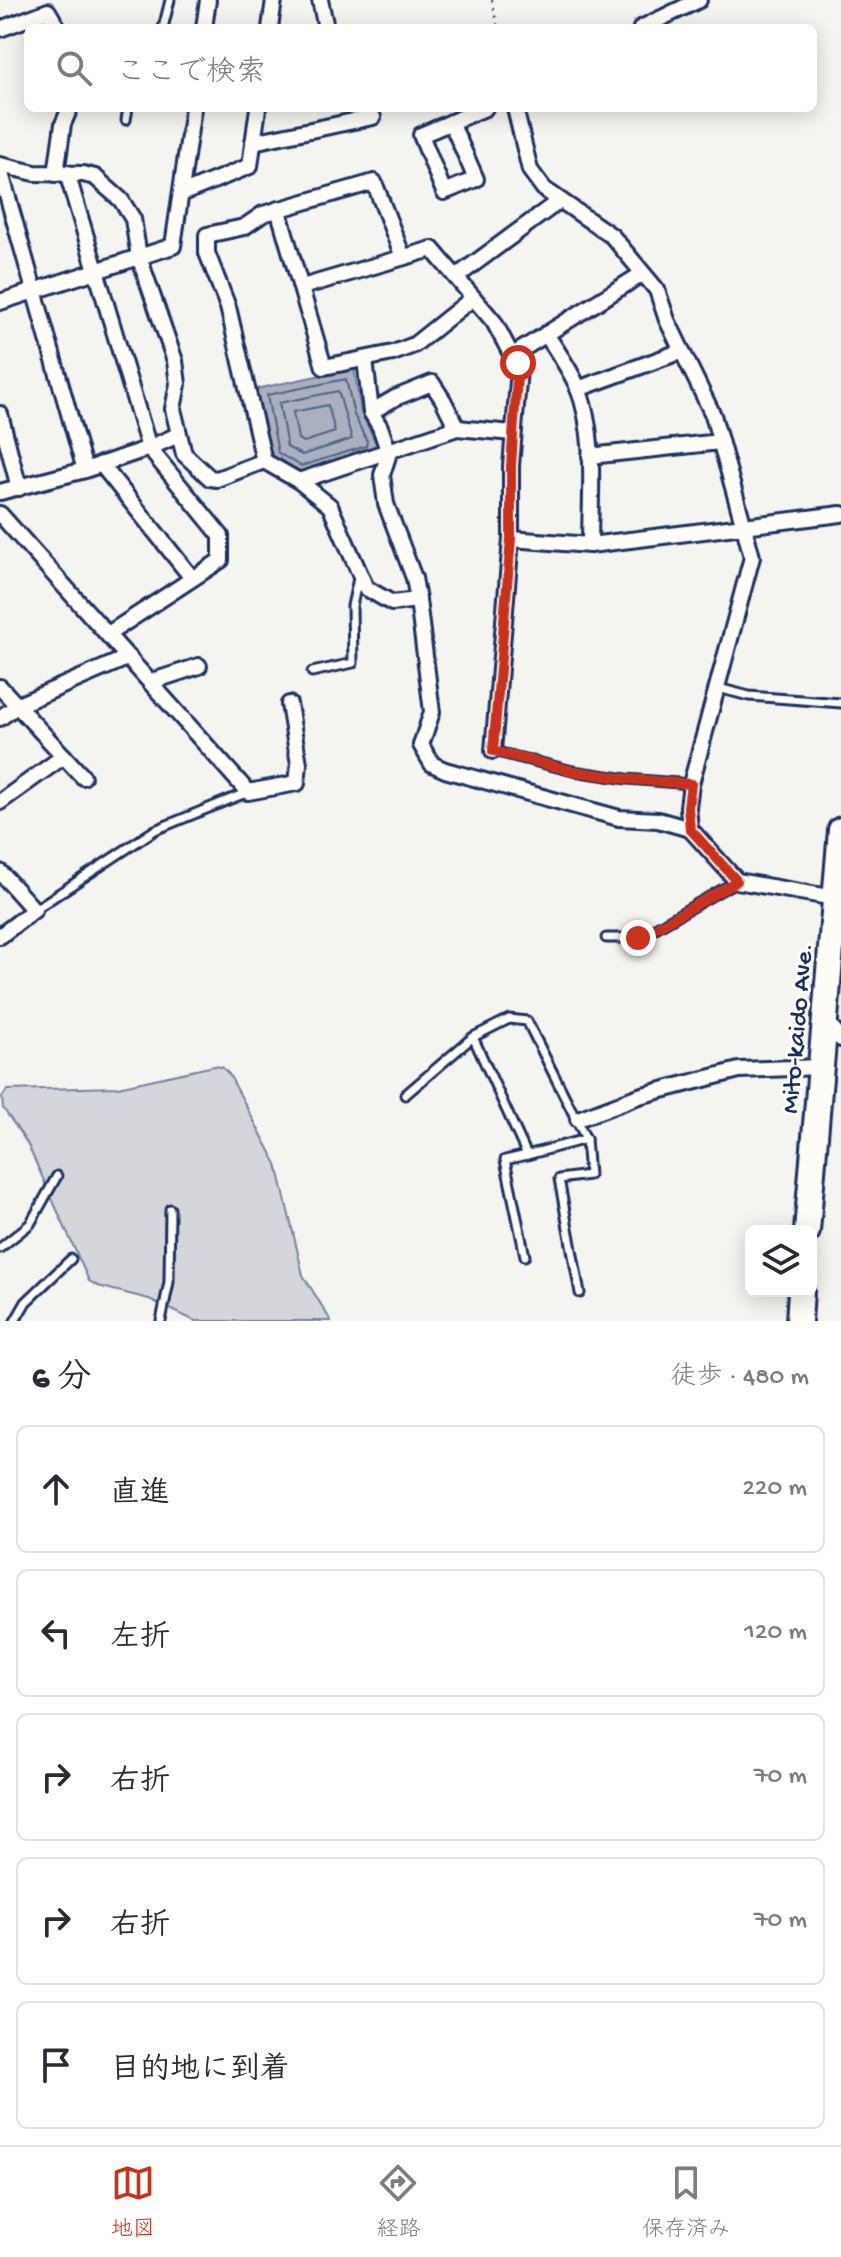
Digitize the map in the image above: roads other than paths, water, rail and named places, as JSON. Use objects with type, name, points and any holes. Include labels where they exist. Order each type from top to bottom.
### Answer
[{"type":"highway","name":"Mito-kaido Ave.","points":[[807,1225],[841,830]]},
{"type":"highway","points":[[799,1321],[801,1297]]},
{"type":"street","points":[[205,24],[208,0]]},
{"type":"street","points":[[271,24],[274,0]]},
{"type":"street","points":[[320,0],[325,24]]},
{"type":"street","points":[[649,24],[699,0]]},
{"type":"street","points":[[0,29],[48,11],[56,24]]},
{"type":"street","points":[[68,112],[63,124],[62,174],[96,272],[149,448],[221,536],[221,560],[108,634]]},
{"type":"street","points":[[0,302],[173,246],[192,112]]},
{"type":"street","points":[[181,194],[250,166],[257,112]]},
{"type":"street","points":[[328,126],[330,112]]},
{"type":"street","points":[[451,122],[476,179],[444,192],[421,135],[451,122],[475,112]]},
{"type":"street","points":[[516,112],[530,170],[544,189],[612,236],[657,290],[667,320],[713,415],[752,557],[691,784],[688,807],[690,829]]},
{"type":"street","points":[[253,142],[373,117]]},
{"type":"street","points":[[85,470],[0,168],[95,177],[121,200],[133,219],[139,257],[175,361],[178,384],[173,409],[187,460],[210,478],[217,479],[264,461]]},
{"type":"street","points":[[403,257],[374,182],[263,214],[244,227],[207,235],[207,253],[228,307],[264,461],[299,481],[330,506],[358,576],[366,588],[392,603],[418,600]]},
{"type":"street","points":[[456,277],[559,201]]},
{"type":"street","points":[[278,209],[324,367],[414,345],[473,298]]},
{"type":"street","points":[[302,287],[432,249],[494,322],[519,369],[513,433],[511,539],[493,751]]},
{"type":"street","points":[[513,355],[642,274]]},
{"type":"street","points":[[546,334],[578,389],[585,412],[590,456],[590,545]]},
{"type":"street","points":[[578,389],[682,351]]},
{"type":"street","points":[[365,359],[371,412],[389,453],[382,484],[386,504],[414,578],[418,600],[432,712],[421,745],[432,764],[619,818],[658,820],[690,829],[737,881],[835,898]]},
{"type":"street","points":[[371,412],[432,383],[457,428]]},
{"type":"street","points":[[0,414],[19,488]]},
{"type":"street","points":[[299,481],[457,428],[513,433]]},
{"type":"street","points":[[0,492],[85,470],[178,435]]},
{"type":"street","points":[[590,456],[720,442]]},
{"type":"street","points":[[101,464],[192,578]]},
{"type":"street","points":[[0,514],[248,792],[297,783],[299,764],[289,704]]},
{"type":"street","points":[[511,539],[590,545],[841,514]]},
{"type":"street","points":[[0,718],[18,705],[129,657]]},
{"type":"street","points":[[150,682],[199,666]]},
{"type":"street","points":[[0,687],[83,777]]},
{"type":"street","points":[[0,802],[64,756]]},
{"type":"street","points":[[0,872],[34,910],[0,936]]},
{"type":"street","points":[[824,1018],[841,1039]]},
{"type":"street","points":[[578,1119],[639,1096],[739,1070],[820,1067]]},
{"type":"lane","points":[[164,24],[170,0]]},
{"type":"lane","points":[[126,120],[127,112]]},
{"type":"lane","points":[[312,672],[353,663],[352,606],[358,576]]},
{"type":"lane","points":[[718,688],[749,696],[841,703]]},
{"type":"lane","points":[[493,751],[573,771],[691,784]]},
{"type":"lane","points":[[34,910],[155,830],[248,792]]},
{"type":"lane","points":[[606,938],[638,938],[737,881]]},
{"type":"lane","points":[[405,1095],[473,1037],[509,1019],[527,1021],[586,1139],[589,1175],[559,1179],[580,1293]]},
{"type":"lane","points":[[473,1037],[527,1155]]},
{"type":"lane","points":[[525,1256],[505,1160],[586,1139]]},
{"type":"lane","points":[[0,1248],[30,1224],[57,1176]]},
{"type":"lane","points":[[161,1321],[169,1282],[170,1209]]},
{"type":"lane","points":[[15,1321],[26,1302],[71,1259]]},
{"type":"water","points":[[354,368],[361,413],[380,450],[299,475],[270,458],[256,389]]}]
